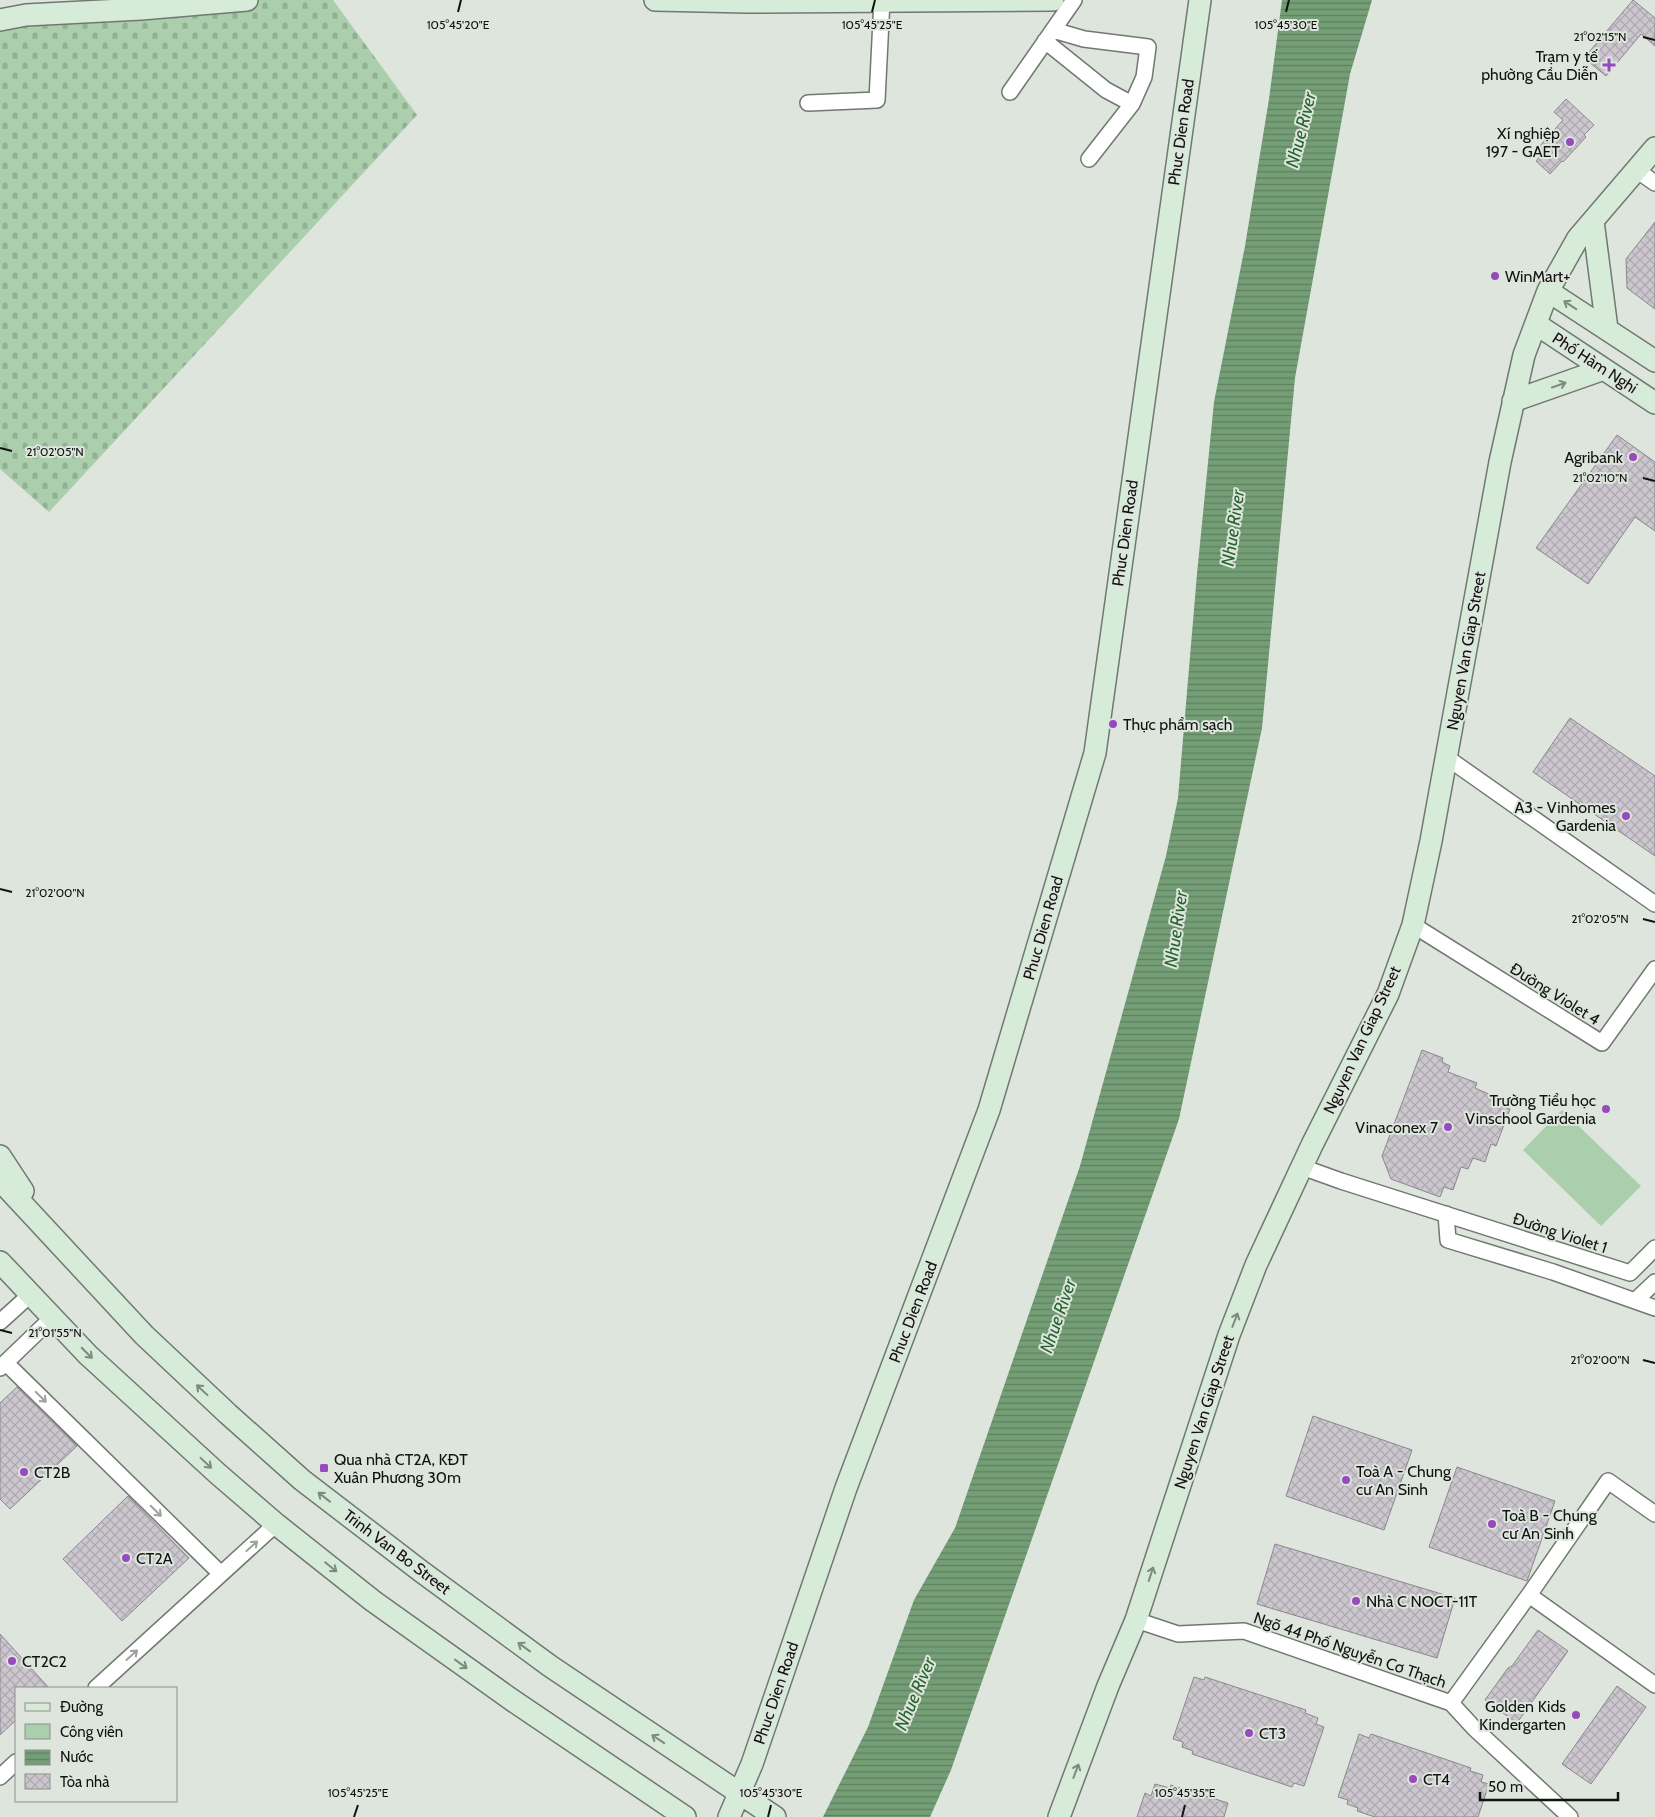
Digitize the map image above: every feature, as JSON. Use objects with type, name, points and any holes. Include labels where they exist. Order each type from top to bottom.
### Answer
[{"type":"street","points":[[0,20],[26,15],[141,4],[247,0]]},
{"type":"street","points":[[655,0],[747,2],[1053,0]]},
{"type":"street","points":[[808,103],[877,100],[882,0]]},
{"type":"street","points":[[1010,92],[1074,0]]},
{"type":"street","name":"Phuc Dien Road","points":[[729,1817],[752,1764],[846,1488],[990,1110],[1094,753],[1200,0]]},
{"type":"street","points":[[1049,35],[1148,47],[1144,77],[1132,104],[1089,159]]},
{"type":"street","points":[[1049,35],[1106,90],[1132,104]]},
{"type":"street","name":"Nguyen Van Giap Street","points":[[1059,1817],[1108,1686],[1136,1620],[1228,1335],[1256,1266],[1302,1166],[1388,994],[1413,925],[1431,841],[1494,492],[1524,355],[1548,291],[1578,238],[1655,148]]},
{"type":"street","points":[[1636,169],[1655,183]]},
{"type":"street","points":[[1593,221],[1607,329]]},
{"type":"street","points":[[1548,291],[1655,360]]},
{"type":"street","name":"Phố Hàm Nghi","points":[[1536,324],[1655,403]]},
{"type":"street","points":[[1513,401],[1604,369]]},
{"type":"street","points":[[1446,757],[1655,904]]},
{"type":"street","name":"Đường Violet 4","points":[[1413,925],[1602,1043],[1655,969]]},
{"type":"street","name":"Trinh Van Bo Street","points":[[0,1156],[56,1242]]},
{"type":"street","points":[[1302,1166],[1341,1181],[1446,1214],[1448,1240],[1553,1272],[1655,1308]]},
{"type":"street","name":"Trinh Van Bo Street","points":[[0,1180],[144,1335],[302,1480],[422,1572],[550,1666],[770,1813]]},
{"type":"street","name":"Đường Violet 1","points":[[1446,1214],[1630,1274],[1655,1248]]},
{"type":"street","points":[[0,1262],[88,1355],[218,1474],[276,1524],[374,1601],[512,1700],[685,1817]]},
{"type":"street","points":[[1636,1300],[1655,1282]]},
{"type":"street","points":[[0,1322],[31,1294]]},
{"type":"street","points":[[53,1318],[3,1366],[221,1574]]},
{"type":"street","points":[[1450,1704],[1608,1481],[1655,1514]]},
{"type":"street","points":[[97,1687],[276,1524]]},
{"type":"street","points":[[1529,1595],[1655,1685]]},
{"type":"street","name":"Ngõ 44 Phố Nguyễn Cơ Thạch","points":[[1136,1620],[1178,1634],[1244,1631],[1450,1704],[1570,1817]]},
{"type":"street","points":[[0,1777],[15,1763]]},
{"type":"green space","points":[[241,0],[333,0],[417,115],[49,512],[0,469],[0,20]]},
{"type":"green space","points":[[1562,1110],[1641,1186],[1601,1226],[1523,1150]]},
{"type":"water","name":"Nhue River","points":[[1282,0],[1372,0],[1350,74],[1295,378],[1262,728],[1179,1119],[951,1770],[930,1817],[823,1817],[868,1727],[914,1600],[955,1528],[1080,1166],[1166,856],[1178,798],[1214,402],[1245,246],[1269,99]]},
{"type":"building","points":[[1633,0],[1655,18],[1655,46],[1641,34],[1606,76],[1584,58]]},
{"type":"building","points":[[1566,99],[1594,125],[1584,135],[1586,137],[1550,174],[1536,161],[1543,153],[1538,148],[1563,120],[1554,112]]},
{"type":"building","points":[[1655,222],[1655,309],[1627,288],[1626,259]]},
{"type":"building","points":[[1617,435],[1655,462],[1655,531],[1635,517],[1588,584],[1536,548]]},
{"type":"building","name":"A3 - Vinhomes Gardenia","points":[[1570,718],[1655,776],[1655,856],[1533,772]]},
{"type":"building","name":"Vinaconex 7","points":[[1422,1050],[1443,1058],[1442,1062],[1450,1066],[1448,1072],[1477,1083],[1475,1088],[1493,1096],[1491,1102],[1510,1109],[1496,1146],[1491,1144],[1485,1162],[1473,1158],[1468,1169],[1461,1167],[1453,1190],[1444,1187],[1440,1197],[1391,1179],[1382,1156]]},
{"type":"building","name":"CT2B","points":[[17,1387],[77,1446],[10,1509],[0,1499],[0,1403]]},
{"type":"building","name":"Toà A - Chung cư An Sinh","points":[[1313,1416],[1412,1450],[1384,1530],[1286,1496]]},
{"type":"building","name":"Toà B - Chung cư An Sinh","points":[[1457,1467],[1555,1501],[1527,1581],[1429,1547]]},
{"type":"building","name":"CT2A","points":[[128,1496],[189,1558],[122,1621],[63,1559]]},
{"type":"building","name":"Nhà C NOCT-11T","points":[[1275,1544],[1455,1598],[1437,1658],[1257,1604]]},
{"type":"building","points":[[1538,1630],[1568,1651],[1517,1723],[1485,1700]]},
{"type":"building","name":"CT2C2","points":[[0,1634],[48,1687],[15,1687],[15,1721],[0,1735]]},
{"type":"building","name":"CT3","points":[[1194,1677],[1204,1680],[1205,1677],[1306,1710],[1305,1713],[1318,1718],[1316,1724],[1324,1727],[1304,1786],[1294,1783],[1292,1787],[1192,1754],[1193,1751],[1182,1747],[1183,1742],[1173,1739]]},
{"type":"building","points":[[1617,1686],[1646,1707],[1591,1784],[1562,1764]]},
{"type":"building","name":"CT4","points":[[1359,1734],[1369,1738],[1371,1734],[1471,1768],[1470,1771],[1483,1775],[1481,1782],[1489,1784],[1478,1817],[1375,1817],[1357,1811],[1358,1808],[1347,1804],[1348,1800],[1338,1797]]},
{"type":"building","points":[[1155,1784],[1170,1788],[1171,1785],[1228,1803],[1224,1817],[1137,1817],[1145,1793],[1151,1796]]},
{"type":"place","name":"Trạm y tế phường Cầu Diễn","points":[[1609,65]]},
{"type":"place","name":"Xí nghiệp 197 - GAET","points":[[1570,142]]},
{"type":"place","name":"WinMart+","points":[[1495,276]]},
{"type":"place","name":"Agribank","points":[[1633,457]]},
{"type":"place","name":"Thực phẩm sạch","points":[[1113,724]]},
{"type":"place","name":"A3 - Vinhomes Gardenia","points":[[1626,816]]},
{"type":"place","name":"Trường Tiểu học Vinschool Gardenia","points":[[1606,1109]]},
{"type":"place","name":"Vinaconex 7","points":[[1448,1127]]},
{"type":"place","name":"Qua nhà CT2A, KĐT Xuân Phương 30m","points":[[324,1468]]},
{"type":"place","name":"CT2B","points":[[24,1472]]},
{"type":"place","name":"Toà A - Chung cư An Sinh","points":[[1346,1480]]},
{"type":"place","name":"Toà B - Chung cư An Sinh","points":[[1492,1524]]},
{"type":"place","name":"CT2A","points":[[126,1558]]},
{"type":"place","name":"Nhà C NOCT-11T","points":[[1356,1601]]},
{"type":"place","name":"CT2C2","points":[[12,1661]]},
{"type":"place","name":"Golden Kids Kindergarten","points":[[1576,1715]]},
{"type":"place","name":"CT3","points":[[1249,1733]]},
{"type":"place","name":"CT4","points":[[1413,1779]]}]
